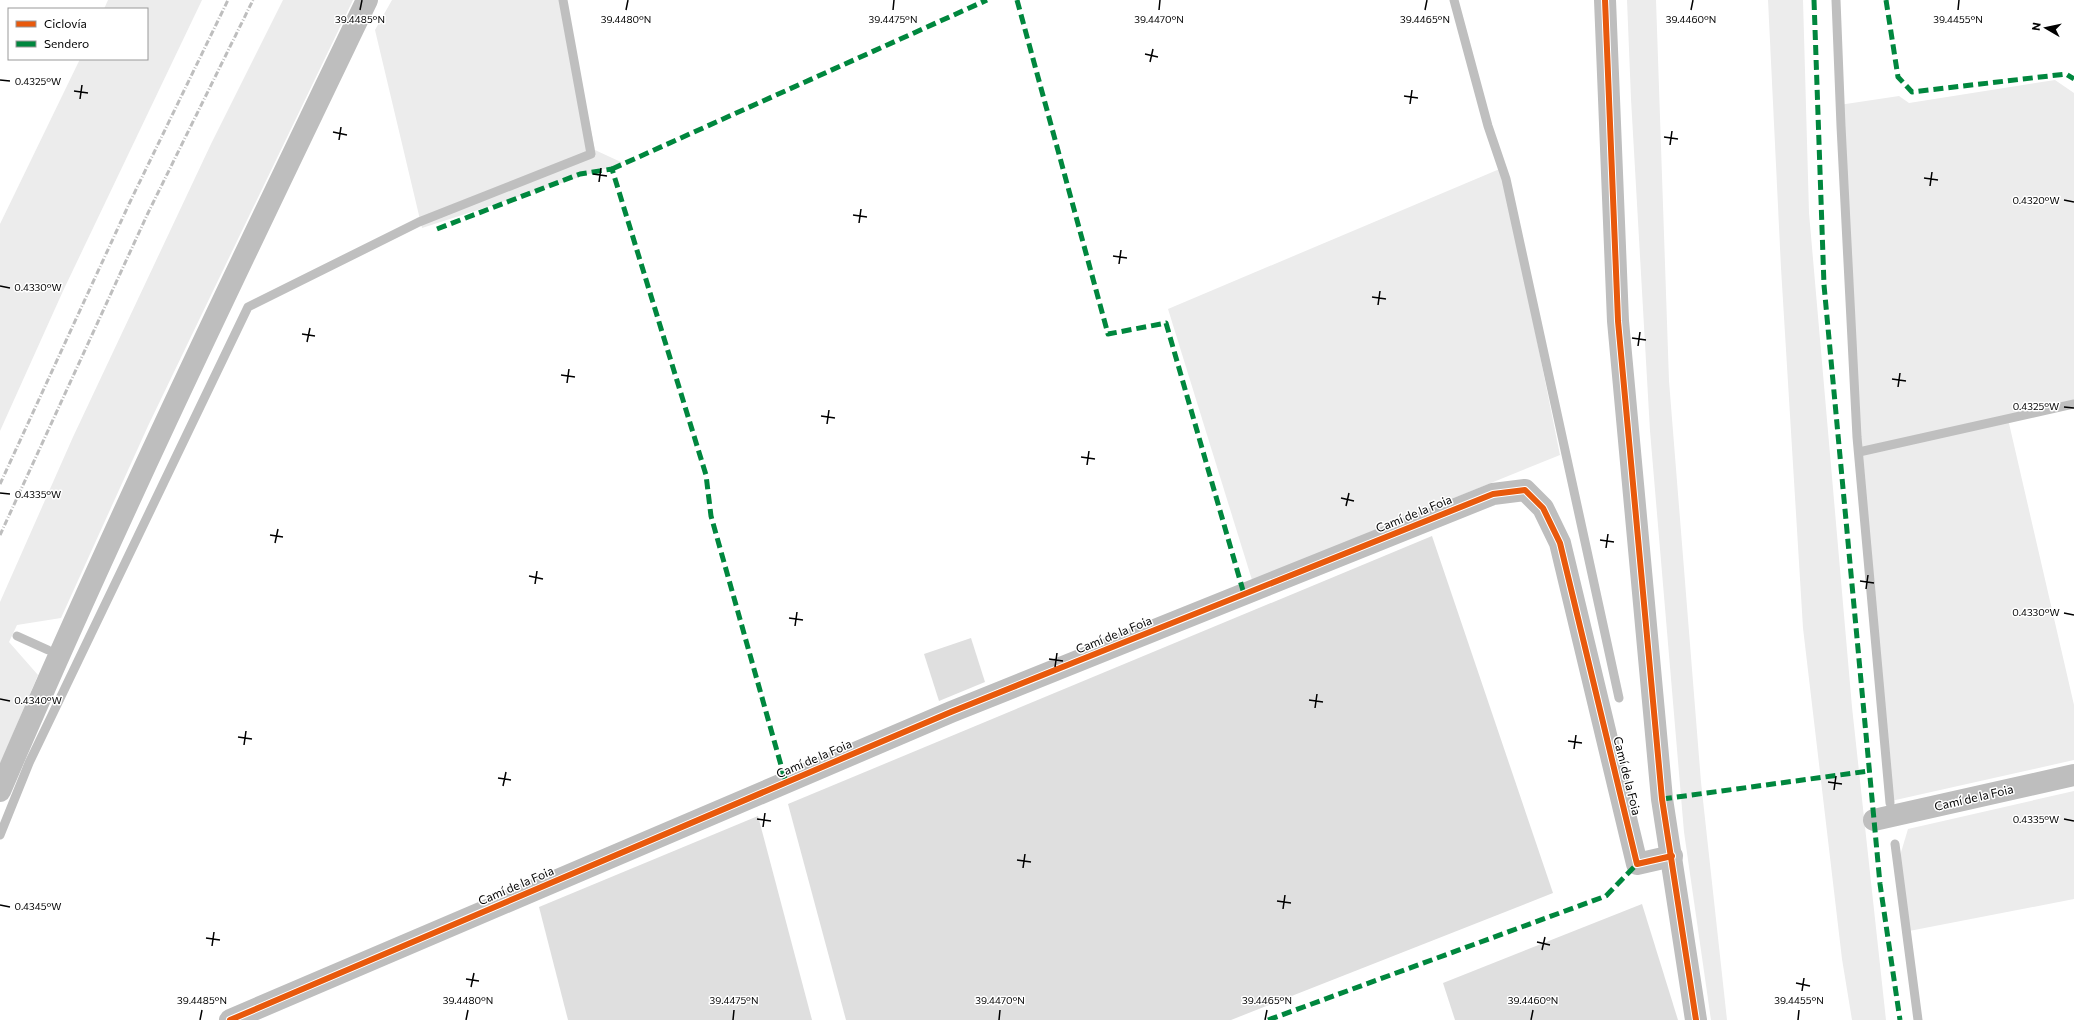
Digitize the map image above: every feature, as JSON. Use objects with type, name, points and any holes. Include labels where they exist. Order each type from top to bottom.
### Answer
[{"type":"street","points":[[0,791],[31,718],[217,311],[367,0]]},
{"type":"street","points":[[1605,0],[1618,321],[1662,799],[1672,856],[1696,1020]]},
{"type":"street","name":"Camí de la Foia","points":[[230,1020],[951,712],[1493,494],[1525,490],[1543,508],[1560,543],[1637,864],[1672,856]]},
{"type":"street","name":"Camí de la Foia","points":[[1874,820],[2074,775]]},
{"type":"shaded area","points":[[108,0],[202,0],[63,291],[0,431],[0,224],[80,60],[148,60],[148,8],[104,8]]},
{"type":"shaded area","points":[[283,0],[353,0],[148,426],[61,618],[17,625],[9,642],[38,675],[0,764],[0,602],[73,437],[211,144]]},
{"type":"shaded area","points":[[392,0],[564,0],[595,150],[623,163],[422,228],[375,30]]},
{"type":"shaded area","points":[[1627,0],[1656,0],[1669,381],[1701,782],[1727,1020],[1711,1020],[1684,832],[1650,431],[1631,99]]},
{"type":"shaded area","points":[[1768,0],[1803,0],[1809,213],[1852,707],[1886,1020],[1852,1020],[1842,959],[1803,628],[1781,268]]},
{"type":"shaded area","points":[[2055,80],[2074,93],[2074,405],[2008,419],[2074,705],[2074,760],[1891,801],[1861,451],[1839,105],[1899,96],[1909,103]]},
{"type":"shaded area","points":[[1502,168],[1560,455],[1252,580],[1168,309]]},
{"type":"shaded area","points":[[2074,791],[2074,899],[1904,932],[1899,859],[1908,829]]},
{"type":"building","points":[[1432,536],[1553,893],[1231,1020],[846,1020],[788,804]]},
{"type":"building","points":[[971,638],[985,682],[939,701],[924,654]]},
{"type":"building","points":[[758,816],[812,1020],[568,1020],[539,907]]},
{"type":"building","points":[[1642,904],[1678,1020],[1455,1020],[1443,983]]},
{"type":"waterway","points":[[0,835],[29,763],[248,307],[419,222],[591,154],[563,0]]},
{"type":"waterway","points":[[1454,0],[1488,126],[1506,179],[1619,698]]},
{"type":"waterway","points":[[1836,0],[1857,437],[1890,803]]},
{"type":"waterway","points":[[1859,452],[2074,404]]},
{"type":"waterway","points":[[17,636],[48,650]]},
{"type":"waterway","points":[[1895,844],[1918,1020]]},
{"type":"railway","points":[[0,484],[129,204],[228,0]]},
{"type":"railway","points":[[0,535],[148,213],[253,0]]},
{"type":"marked path","points":[[612,169],[987,0]]},
{"type":"marked path","points":[[1017,0],[1108,334],[1166,323],[1244,594]]},
{"type":"marked path","points":[[1814,0],[1824,285],[1880,884],[1900,1020]]},
{"type":"marked path","points":[[1886,0],[1898,77],[1912,92],[2066,74],[2074,79]]},
{"type":"marked path","points":[[437,229],[580,174],[612,169],[706,475],[711,516],[786,783]]},
{"type":"marked path","points":[[1662,799],[1869,771]]},
{"type":"marked path","points":[[1268,1020],[1606,896],[1637,864]]},
{"type":"cycle path","points":[[1605,0],[1618,321],[1662,799],[1696,1020]]},
{"type":"cycle path","points":[[230,1020],[951,712],[1493,494],[1525,490],[1543,508],[1560,543],[1637,864],[1672,856]]}]
